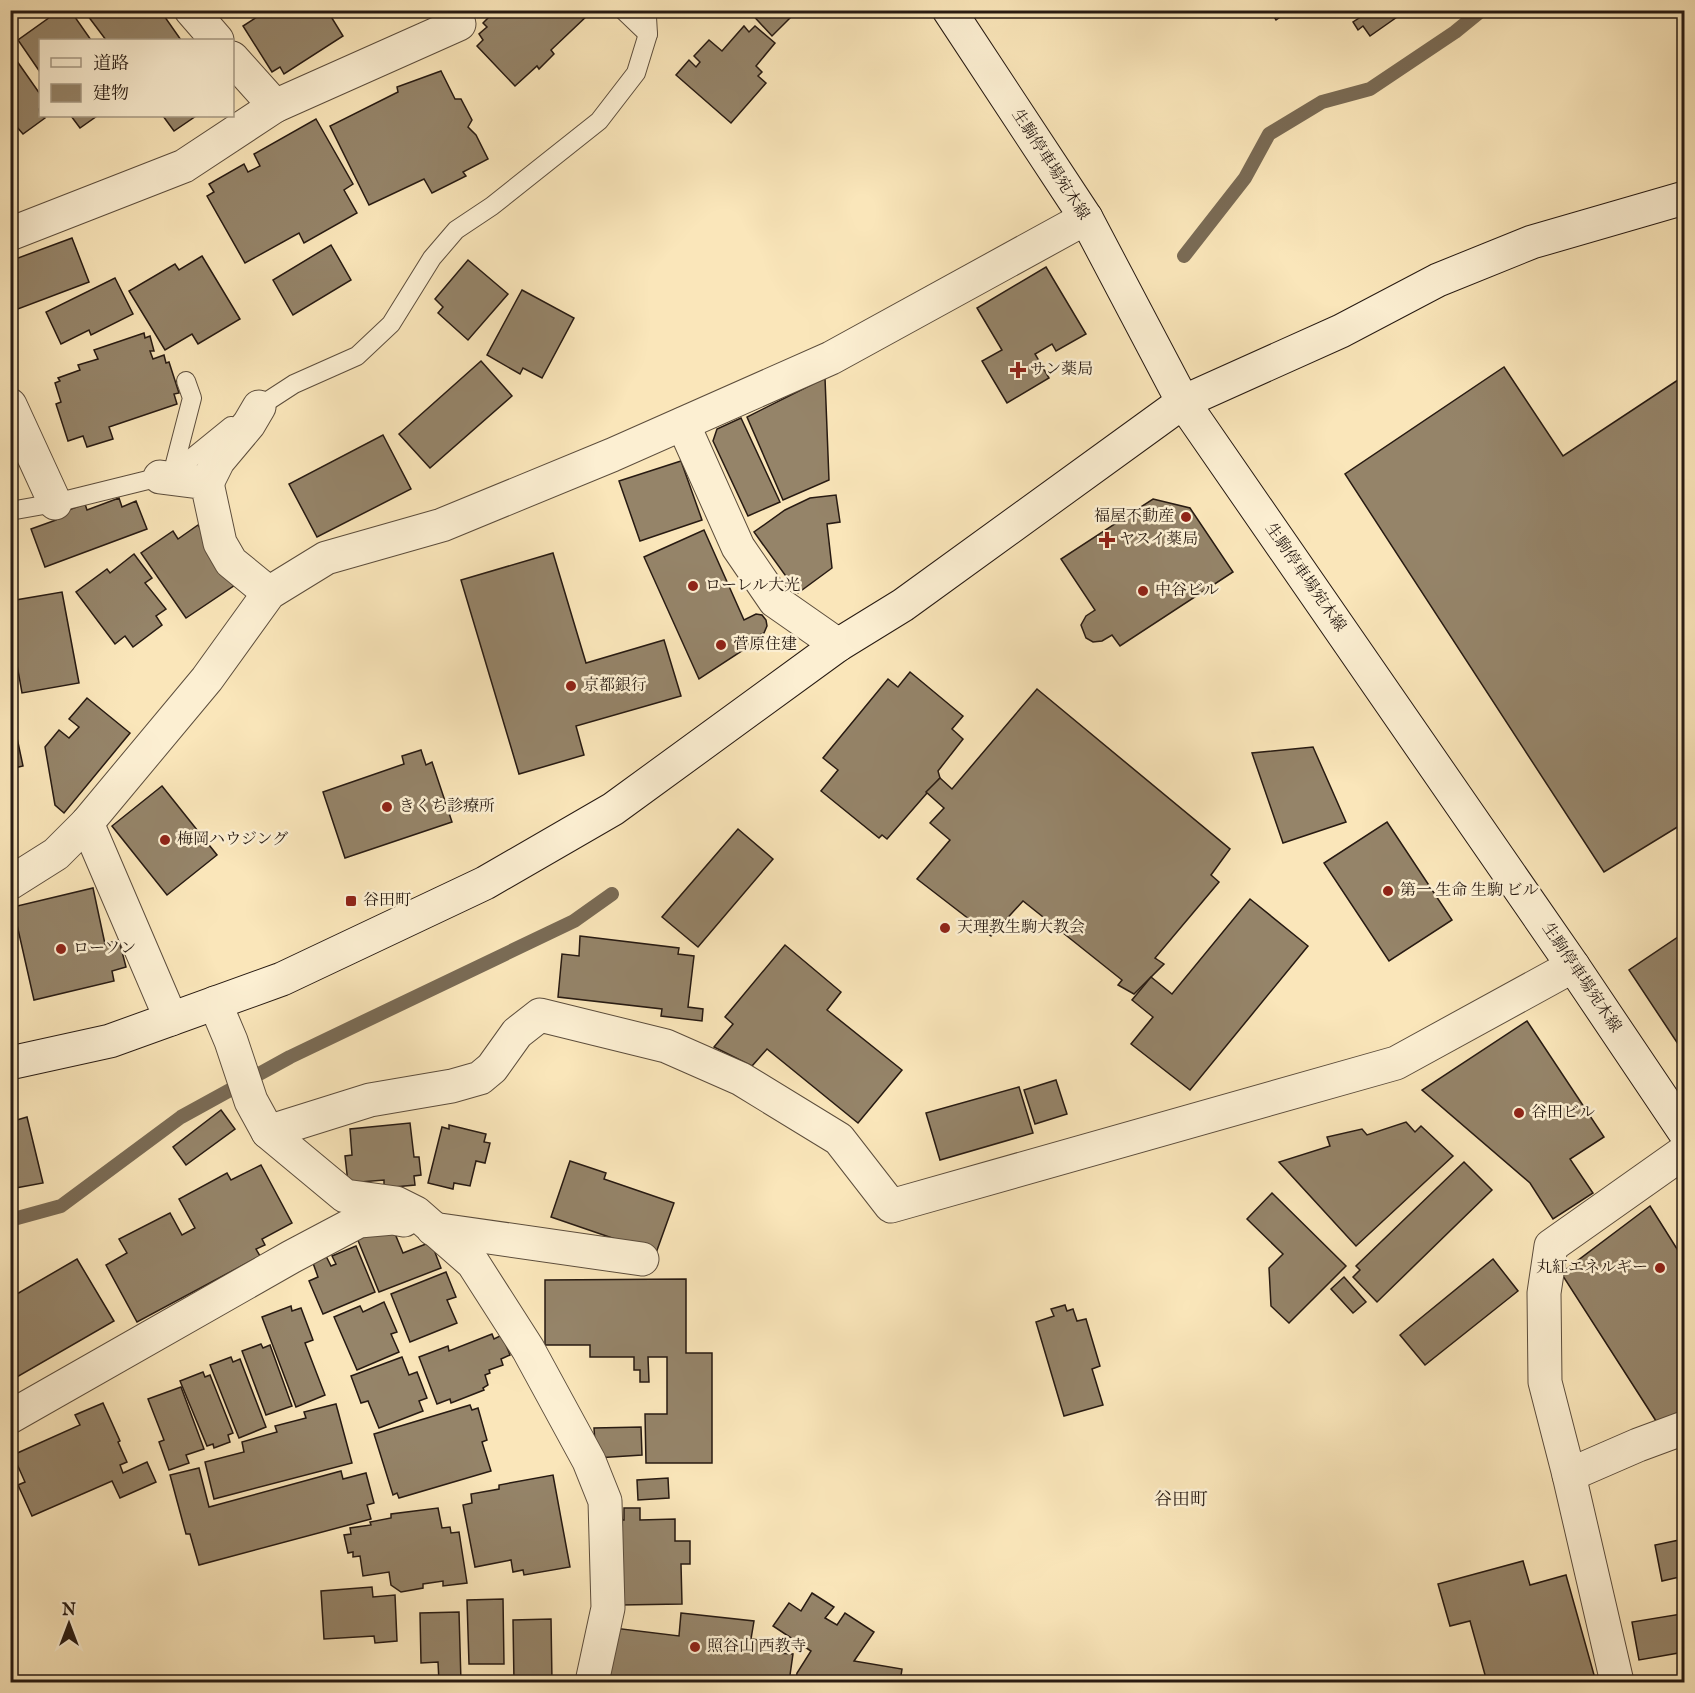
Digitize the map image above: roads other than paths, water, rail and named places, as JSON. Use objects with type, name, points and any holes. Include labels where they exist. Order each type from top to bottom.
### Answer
[{"type":"street","points":[[191,10],[216,39]]},
{"type":"street","name":"生駒停車場宛木線","points":[[950,10],[1086,218],[1183,402],[1574,966],[1684,1131]]},
{"type":"street","points":[[10,234],[184,166],[275,106],[459,24]]},
{"type":"street","points":[[234,60],[275,106]]},
{"type":"street","points":[[10,1063],[110,1041],[282,979],[474,888],[614,809],[838,645],[903,605],[1183,402],[1341,331],[1438,280],[1532,242],[1684,198]]},
{"type":"street","points":[[10,883],[56,854],[87,823],[207,680],[269,593],[326,558],[442,525],[683,424],[831,358],[1086,218]]},
{"type":"street","points":[[10,405],[54,503]]},
{"type":"street","points":[[259,407],[249,424],[218,460],[207,483],[220,543],[231,562],[269,593]]},
{"type":"street","points":[[683,424],[738,547],[775,601],[838,645]]},
{"type":"street","points":[[166,474],[207,483]]},
{"type":"street","points":[[87,823],[171,1019]]},
{"type":"street","points":[[268,1132],[370,1100],[452,1086],[480,1078],[492,1068],[517,1033],[540,1015],[666,1046],[741,1079],[839,1139],[891,1206],[1396,1063],[1574,966]]},
{"type":"street","points":[[215,1003],[231,1041],[251,1101],[268,1132],[345,1196],[396,1203],[416,1213],[473,1263],[528,1348],[589,1461],[605,1501],[608,1608],[592,1683]]},
{"type":"street","points":[[1617,1683],[1545,1382],[1544,1293],[1551,1246],[1684,1152]]},
{"type":"street","points":[[10,1417],[291,1257],[359,1221],[393,1218],[430,1226],[642,1259]]},
{"type":"street","points":[[1569,1475],[1684,1428]]},
{"type":"lane","points":[[623,10],[648,34]]},
{"type":"lane","points":[[10,511],[54,503],[166,474],[294,384],[357,356],[391,324],[432,258],[456,230],[492,206],[599,121],[636,73],[648,34],[647,16],[642,10]]},
{"type":"lane","points":[[166,474],[192,398],[186,381]]},
{"type":"waterway","points":[[1184,256],[1245,178],[1269,134],[1322,102],[1370,89],[1455,32],[1482,10]]},
{"type":"waterway","points":[[10,1220],[61,1206],[181,1117],[290,1057],[574,921],[612,894]]},
{"type":"place","name":"サン薬局","points":[[1018,370]]},
{"type":"place","name":"福屋不動産","points":[[1186,517]]},
{"type":"place","name":"ヤスイ薬局","points":[[1107,540]]},
{"type":"place","name":"ローレル大光","points":[[693,586]]},
{"type":"place","name":"中谷ビル","points":[[1143,591]]},
{"type":"place","name":"菅原住建","points":[[721,645]]},
{"type":"place","name":"京都銀行","points":[[571,686]]},
{"type":"place","name":"きくち診療所","points":[[387,807]]},
{"type":"place","name":"梅岡ハウジング","points":[[165,840]]},
{"type":"place","name":"第一 生命 生駒 ビル","points":[[1388,891]]},
{"type":"place","name":"谷田町","points":[[351,901]]},
{"type":"place","name":"天理教生駒大教会","points":[[945,928]]},
{"type":"place","name":"ローソン","points":[[61,949]]},
{"type":"place","name":"谷田ビル","points":[[1519,1113]]},
{"type":"place","name":"丸紅エネルギー","points":[[1660,1268]]},
{"type":"place","name":"照谷山 西教寺","points":[[695,1647]]},
{"type":"district","name":"谷田町","points":[[1181,1500]]}]
